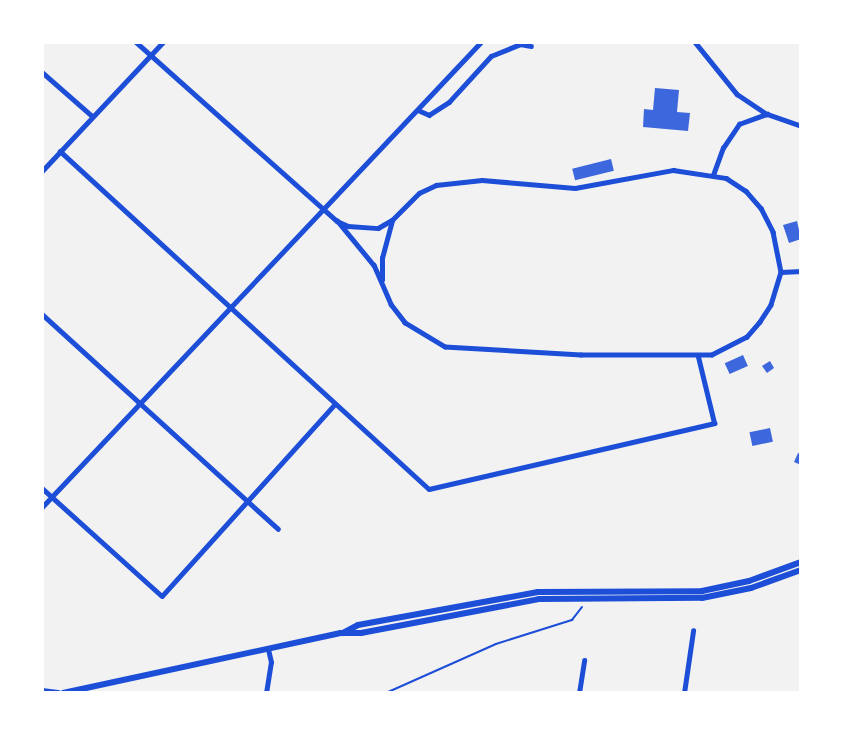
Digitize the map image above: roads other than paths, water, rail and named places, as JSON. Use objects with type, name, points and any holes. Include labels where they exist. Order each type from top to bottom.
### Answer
[{"type":"main road","points":[[63,693],[341,633],[369,623],[576,589],[632,593],[702,591],[749,581],[801,562]]},
{"type":"main road","points":[[529,597],[576,596],[631,600],[702,598],[751,588],[801,570]]},
{"type":"main road","points":[[42,690],[58,693]]},
{"type":"street","points":[[136,42],[324,208],[337,221],[382,280],[391,305],[405,323],[445,347],[698,357],[712,355],[747,337],[771,305],[781,272],[773,232],[761,208],[746,191],[713,175],[673,170],[557,189],[458,181],[419,193],[392,220],[378,228],[348,226],[337,221]]},
{"type":"street","points":[[42,171],[163,42]]},
{"type":"street","points":[[42,507],[481,42]]},
{"type":"street","points":[[695,42],[737,94],[767,114],[801,126]]},
{"type":"street","points":[[418,110],[429,115],[449,102],[491,56],[520,44],[531,46]]},
{"type":"street","points":[[42,72],[92,116]]},
{"type":"street","points":[[713,175],[723,148],[738,124],[767,114]]},
{"type":"street","points":[[60,151],[231,305],[429,489],[539,461],[714,423],[698,357]]},
{"type":"street","points":[[382,280],[384,247],[392,220]]},
{"type":"street","points":[[781,272],[801,271]]},
{"type":"street","points":[[42,314],[278,529]]},
{"type":"street","points":[[42,488],[162,597],[246,500],[335,404]]},
{"type":"street","points":[[684,693],[693,631]]},
{"type":"street","points":[[266,693],[271,662],[268,649]]},
{"type":"street","points":[[579,693],[584,660]]}]
